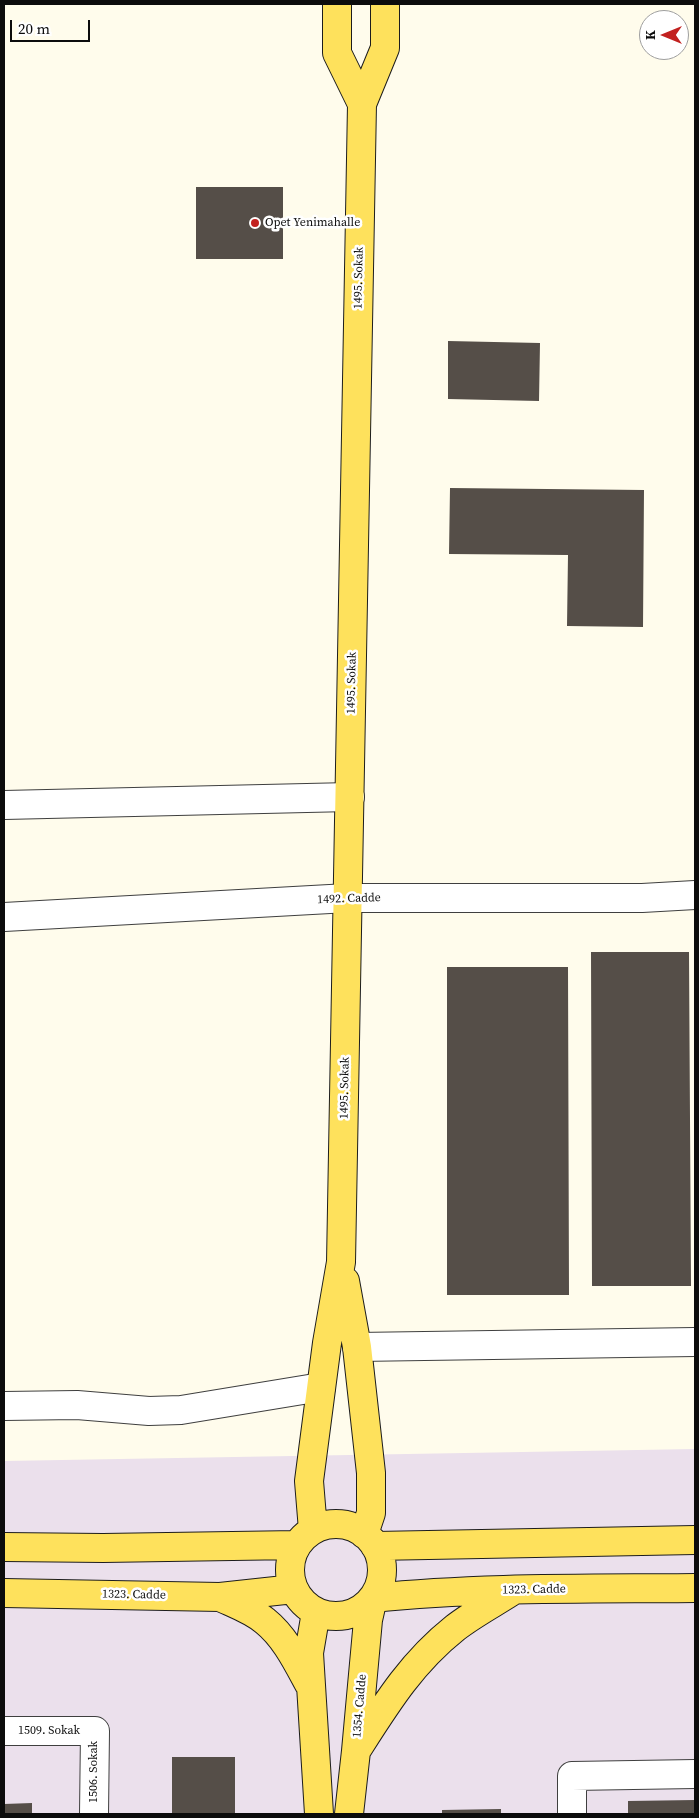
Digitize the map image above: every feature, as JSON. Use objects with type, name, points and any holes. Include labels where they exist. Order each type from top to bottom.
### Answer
[{"type":"main road","name":"1495. Sokak","points":[[338,4],[337,53],[362,104]]},
{"type":"main road","name":"1495. Sokak","points":[[305,1538],[309,1482],[321,1387],[341,1262],[362,104],[385,48],[386,4]]},
{"type":"main road","name":"1495. Sokak","points":[[341,1262],[357,1347],[371,1473],[370,1540]]},
{"type":"main road","points":[[4,1547],[103,1548],[305,1538],[333,1524],[350,1526],[370,1540],[381,1563],[380,1581],[373,1598],[357,1611],[347,1615],[331,1616],[316,1612],[303,1602],[294,1589],[290,1574],[291,1559],[305,1538]]},
{"type":"main road","points":[[370,1540],[695,1540]]},
{"type":"main road","name":"1323. Cadde","points":[[373,1598],[515,1589],[695,1588]]},
{"type":"main road","name":"1323. Cadde","points":[[4,1593],[220,1597],[294,1589]]},
{"type":"main road","points":[[356,1751],[387,1702],[412,1668],[456,1626],[515,1589]]},
{"type":"main road","points":[[220,1597],[256,1614],[279,1634],[298,1662],[312,1690]]},
{"type":"main road","name":"1354. Cadde","points":[[349,1814],[368,1620],[373,1598]]},
{"type":"main road","points":[[316,1612],[310,1653],[319,1814]]},
{"type":"street","points":[[4,805],[350,797]]},
{"type":"street","name":"1492. Cadde","points":[[4,917],[348,898],[642,898],[695,895]]},
{"type":"street","points":[[357,1347],[695,1342]]},
{"type":"street","points":[[4,1406],[77,1405],[149,1411],[181,1410],[321,1387]]},
{"type":"street","name":"1509. Sokak","points":[[4,1731],[94,1731]]},
{"type":"street","name":"1506. Sokak","points":[[94,1731],[94,1814]]},
{"type":"street","points":[[572,1814],[572,1776],[695,1774]]},
{"type":"shaded area","points":[[695,1449],[695,1814],[4,1814],[4,1461]]},
{"type":"building","points":[[196,187],[283,187],[283,259],[196,259]]},
{"type":"building","points":[[448,341],[540,343],[539,401],[448,399]]},
{"type":"building","points":[[450,488],[644,490],[643,627],[567,626],[568,555],[449,554]]},
{"type":"building","points":[[591,952],[689,952],[691,1286],[592,1286]]},
{"type":"building","points":[[447,967],[568,967],[569,1295],[447,1295]]},
{"type":"building","points":[[172,1757],[235,1757],[235,1814],[172,1814]]},
{"type":"building","points":[[695,1800],[695,1814],[628,1814],[628,1801]]},
{"type":"building","points":[[32,1803],[32,1814],[4,1814],[4,1804]]},
{"type":"building","points":[[501,1809],[501,1814],[442,1814],[442,1810]]},
{"type":"place","name":"Opet Yenimahalle","points":[[255,223]]}]
